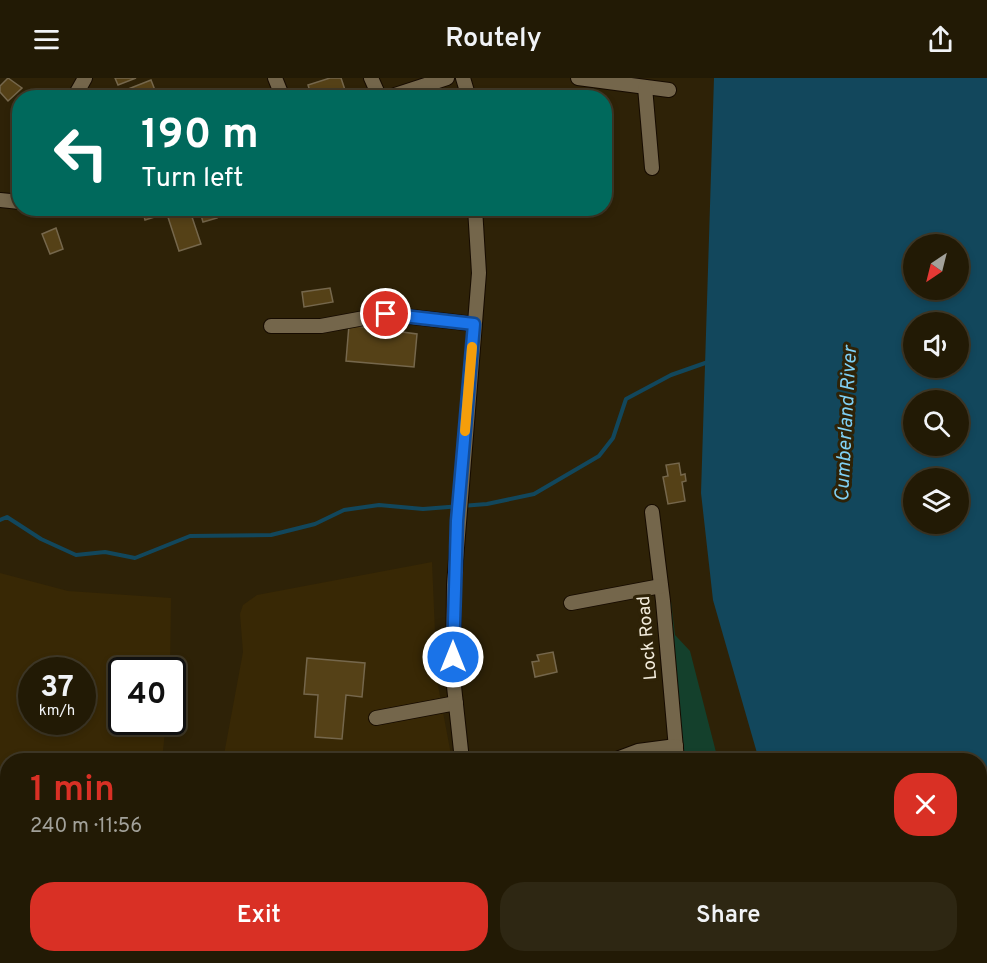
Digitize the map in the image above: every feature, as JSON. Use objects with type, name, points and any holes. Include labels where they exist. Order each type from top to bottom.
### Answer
[{"type":"street","points":[[410,90],[447,78]]},
{"type":"street","points":[[578,78],[669,90]]},
{"type":"street","points":[[645,87],[652,168]]},
{"type":"street","points":[[461,753],[453,677],[454,585],[479,273],[476,216]]},
{"type":"street","points":[[272,326],[321,326],[386,314],[474,324]]},
{"type":"street","name":"Lock Road","points":[[652,512],[676,753]]},
{"type":"street","points":[[571,603],[661,586]]},
{"type":"street","points":[[376,718],[456,703]]},
{"type":"street","points":[[633,753],[676,746]]},
{"type":"shaded area","points":[[432,562],[437,680],[451,753],[224,753],[243,652],[240,614],[243,605],[257,595]]},
{"type":"shaded area","points":[[0,573],[68,591],[171,598],[170,657],[108,657],[108,735],[165,735],[163,753],[0,753]]},
{"type":"green space","points":[[663,601],[671,601],[675,635],[690,651],[716,753],[676,753]]},
{"type":"water","name":"Cumberland River","points":[[714,78],[987,78],[987,753],[757,753],[713,600],[701,493]]},
{"type":"building","points":[[8,78],[22,88],[12,90],[12,97],[8,101],[0,92],[0,86]]},
{"type":"building","points":[[115,78],[136,78],[118,85]]},
{"type":"building","points":[[330,78],[341,78],[345,90],[310,90],[308,85]]},
{"type":"building","points":[[151,80],[155,90],[126,90]]},
{"type":"building","points":[[144,216],[158,216],[145,220]]},
{"type":"building","points":[[168,216],[192,216],[201,244],[179,251]]},
{"type":"building","points":[[201,216],[216,216],[217,218],[203,222]]},
{"type":"building","points":[[56,228],[63,249],[50,254],[42,234]]},
{"type":"building","points":[[330,288],[333,302],[304,307],[302,292]]},
{"type":"building","points":[[349,325],[417,334],[414,367],[346,361]]},
{"type":"building","points":[[679,463],[681,475],[685,474],[686,481],[682,482],[685,501],[668,504],[663,477],[668,476],[666,465]]},
{"type":"building","points":[[553,652],[557,672],[535,677],[532,662],[539,661],[537,655]]},
{"type":"building","points":[[307,658],[365,663],[362,697],[346,695],[342,739],[315,737],[318,695],[304,694]]},
{"type":"waterway","points":[[0,520],[7,517],[41,539],[76,555],[105,552],[135,558],[190,536],[271,535],[315,524],[344,510],[379,505],[423,509],[487,504],[534,494],[599,456],[613,438],[626,399],[671,375],[708,362]]},
{"type":"slow traffic","points":[[465,431],[472,347]]},
{"type":"route","points":[[386,314],[474,324],[457,521],[453,657]]}]
